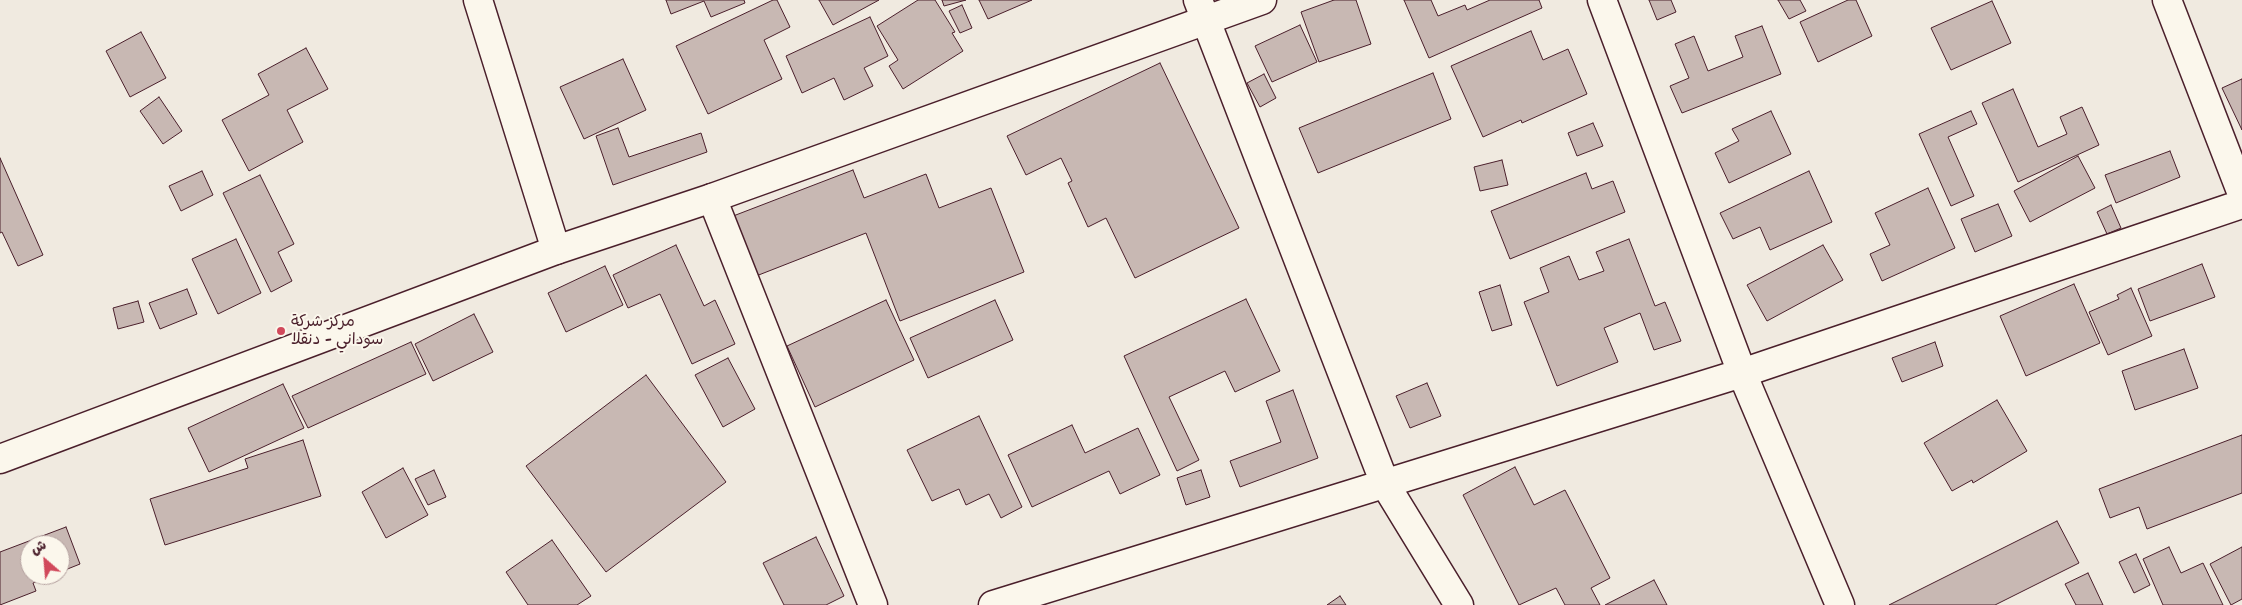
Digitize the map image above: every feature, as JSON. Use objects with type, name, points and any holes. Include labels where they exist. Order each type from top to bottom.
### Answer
[{"type":"street","points":[[0,459],[556,250],[712,198],[1203,10],[1262,0]]},
{"type":"street","points":[[1602,0],[1742,373],[1840,605]]},
{"type":"street","points":[[2167,0],[2242,194]]},
{"type":"street","points":[[480,1],[556,250]]},
{"type":"street","points":[[1203,10],[1386,484],[1460,605]]},
{"type":"street","points":[[712,198],[873,605]]},
{"type":"street","points":[[993,605],[1742,373],[2242,204]]},
{"type":"building","points":[[666,0],[744,0],[745,3],[711,17],[704,1],[671,14]]},
{"type":"building","points":[[773,0],[777,0],[790,27],[764,40],[782,79],[708,114],[676,46]]},
{"type":"building","points":[[819,0],[879,0],[833,25]]},
{"type":"building","points":[[918,0],[935,0],[955,32],[952,33],[963,51],[903,89],[889,66],[898,60],[877,26]]},
{"type":"building","points":[[942,0],[966,0],[944,6]]},
{"type":"building","points":[[979,0],[1032,0],[988,19]]},
{"type":"building","points":[[1334,0],[1356,0],[1371,44],[1319,62],[1301,12]]},
{"type":"building","points":[[1404,0],[1431,0],[1438,16],[1465,5],[1467,10],[1490,0],[1539,0],[1542,8],[1429,58]]},
{"type":"building","points":[[1649,0],[1671,0],[1676,12],[1657,20]]},
{"type":"building","points":[[1778,0],[1800,0],[1806,11],[1789,19]]},
{"type":"building","points":[[1848,0],[1856,0],[1872,36],[1818,62],[1800,22]]},
{"type":"building","points":[[1992,1],[2011,43],[1951,70],[1931,28]]},
{"type":"building","points":[[962,5],[972,28],[960,33],[949,11]]},
{"type":"building","points":[[870,17],[888,56],[864,68],[873,86],[844,100],[834,78],[802,93],[786,56]]},
{"type":"building","points":[[1300,25],[1317,62],[1272,82],[1255,46]]},
{"type":"building","points":[[1762,26],[1781,74],[1682,113],[1670,86],[1689,78],[1675,44],[1694,36],[1708,71],[1743,57],[1735,36]]},
{"type":"building","points":[[1531,31],[1543,60],[1568,49],[1587,94],[1522,123],[1521,120],[1483,137],[1451,66]]},
{"type":"building","points":[[141,32],[166,78],[130,97],[106,51]]},
{"type":"building","points":[[306,48],[328,89],[287,110],[303,142],[249,171],[222,120],[269,95],[258,74]]},
{"type":"building","points":[[623,59],[646,110],[584,139],[560,87]]},
{"type":"building","points":[[1160,63],[1239,228],[1135,278],[1106,218],[1088,227],[1068,183],[1072,181],[1061,158],[1026,175],[1007,136]]},
{"type":"building","points":[[1433,73],[1451,119],[1318,173],[1299,128]]},
{"type":"building","points":[[1264,74],[1276,98],[1260,107],[1247,83]]},
{"type":"building","points":[[2242,79],[2242,130],[2222,88]]},
{"type":"building","points":[[2013,89],[2038,147],[2067,134],[2060,117],[2082,107],[2099,145],[2018,182],[1982,103]]},
{"type":"building","points":[[159,97],[182,131],[163,144],[140,111]]},
{"type":"building","points":[[1771,111],[1791,154],[1729,183],[1715,153],[1739,141],[1732,129]]},
{"type":"building","points":[[1971,111],[1977,124],[1948,137],[1974,196],[1951,206],[1919,134]]},
{"type":"building","points":[[1593,123],[1603,146],[1577,156],[1568,133]]},
{"type":"building","points":[[618,128],[629,157],[701,133],[707,152],[613,185],[596,136]]},
{"type":"building","points":[[2170,151],[2180,177],[2116,203],[2105,175]]},
{"type":"building","points":[[2078,156],[2095,188],[2030,222],[2014,191]]},
{"type":"building","points":[[0,158],[43,255],[18,266],[2,232],[0,233]]},
{"type":"building","points":[[1502,160],[1508,185],[1480,191],[1474,167]]},
{"type":"building","points":[[853,170],[864,198],[926,174],[939,208],[991,188],[1024,272],[900,321],[866,233],[751,278],[728,218]]},
{"type":"building","points":[[202,171],[213,195],[181,211],[169,186]]},
{"type":"building","points":[[1809,171],[1832,222],[1770,250],[1760,227],[1733,239],[1720,213]]},
{"type":"building","points":[[1586,173],[1592,189],[1613,181],[1625,212],[1510,259],[1491,211]]},
{"type":"building","points":[[260,175],[294,244],[278,252],[292,281],[271,292],[223,193]]},
{"type":"building","points":[[1928,188],[1955,248],[1882,281],[1870,254],[1890,245],[1875,213]]},
{"type":"building","points":[[1998,204],[2012,236],[1975,252],[1961,219]]},
{"type":"building","points":[[2111,205],[2121,228],[2107,234],[2097,212]]},
{"type":"building","points":[[236,239],[261,293],[218,314],[192,259]]},
{"type":"building","points":[[1629,239],[1655,306],[1665,302],[1681,341],[1654,350],[1640,313],[1604,328],[1618,362],[1557,386],[1524,302],[1549,292],[1540,268],[1569,256],[1579,280],[1604,271],[1596,252]]},
{"type":"building","points":[[676,245],[704,306],[715,300],[735,344],[692,364],[660,294],[628,308],[613,275]]},
{"type":"building","points":[[1823,245],[1843,280],[1767,321],[1747,285]]},
{"type":"building","points":[[2202,264],[2215,297],[2150,321],[2138,289]]},
{"type":"building","points":[[605,266],[623,305],[566,332],[548,293]]},
{"type":"building","points":[[2074,284],[2100,343],[2026,376],[2000,316]]},
{"type":"building","points":[[1500,285],[1512,325],[1492,331],[1479,292]]},
{"type":"building","points":[[2131,288],[2152,336],[2108,355],[2089,312],[2119,299],[2117,295]]},
{"type":"building","points":[[187,289],[197,314],[160,329],[149,303]]},
{"type":"building","points":[[1246,299],[1280,371],[1235,392],[1225,371],[1169,397],[1199,460],[1177,471],[1124,356]]},
{"type":"building","points":[[886,300],[914,360],[815,407],[787,346]]},
{"type":"building","points":[[995,300],[1013,340],[928,378],[910,338]]},
{"type":"building","points":[[138,301],[144,322],[118,329],[113,308]]},
{"type":"building","points":[[474,314],[493,352],[433,381],[415,344]]},
{"type":"building","points":[[411,342],[426,374],[308,428],[292,396]]},
{"type":"building","points":[[1935,342],[1943,366],[1902,382],[1892,358]]},
{"type":"building","points":[[2184,349],[2198,388],[2135,410],[2122,371]]},
{"type":"building","points":[[728,358],[755,409],[723,427],[695,375]]},
{"type":"building","points":[[646,375],[726,482],[606,572],[526,466]]},
{"type":"building","points":[[1427,383],[1441,416],[1410,428],[1396,396]]},
{"type":"building","points":[[283,384],[304,428],[209,472],[188,428]]},
{"type":"building","points":[[1293,390],[1318,458],[1240,487],[1230,461],[1281,442],[1266,401]]},
{"type":"building","points":[[1997,400],[2027,451],[1973,483],[1972,480],[1952,491],[1924,443]]},
{"type":"building","points":[[979,416],[1022,507],[1001,518],[989,494],[966,505],[959,489],[932,501],[907,450]]},
{"type":"building","points":[[1072,425],[1085,453],[1138,428],[1160,475],[1120,494],[1109,471],[1032,507],[1008,455]]},
{"type":"building","points":[[2242,435],[2242,493],[2147,529],[2139,507],[2110,518],[2099,489]]},
{"type":"building","points":[[303,440],[321,496],[165,545],[150,499],[248,468],[245,459]]},
{"type":"building","points":[[1515,467],[1534,505],[1565,490],[1610,578],[1591,588],[1600,605],[1565,605],[1556,588],[1519,605],[1463,495]]},
{"type":"building","points":[[403,468],[428,515],[386,538],[362,492]]},
{"type":"building","points":[[434,470],[446,497],[428,505],[415,479]]},
{"type":"building","points":[[1201,470],[1210,497],[1186,505],[1177,478]]},
{"type":"building","points":[[2057,521],[2079,563],[1995,605],[1889,605]]},
{"type":"building","points":[[66,527],[69,535],[45,535]]},
{"type":"building","points":[[816,537],[844,596],[826,605],[784,605],[763,563]]},
{"type":"building","points":[[70,538],[80,564],[70,568]]},
{"type":"building","points":[[552,540],[591,596],[577,605],[528,605],[506,572]]},
{"type":"building","points":[[20,544],[20,585],[34,585],[36,591],[0,605],[0,552]]},
{"type":"building","points":[[2169,547],[2181,573],[2203,563],[2223,605],[2163,605],[2143,559]]},
{"type":"building","points":[[2242,547],[2242,599],[2231,605],[2210,564]]},
{"type":"building","points":[[2136,554],[2150,585],[2134,593],[2119,562]]},
{"type":"building","points":[[2088,573],[2103,605],[2076,605],[2065,584]]},
{"type":"building","points":[[1654,580],[1667,605],[1605,605]]},
{"type":"building","points":[[1340,596],[1346,605],[1327,605]]},
{"type":"place","name":"مركز شركة سوداني - دنقلا","points":[[281,331]]}]
